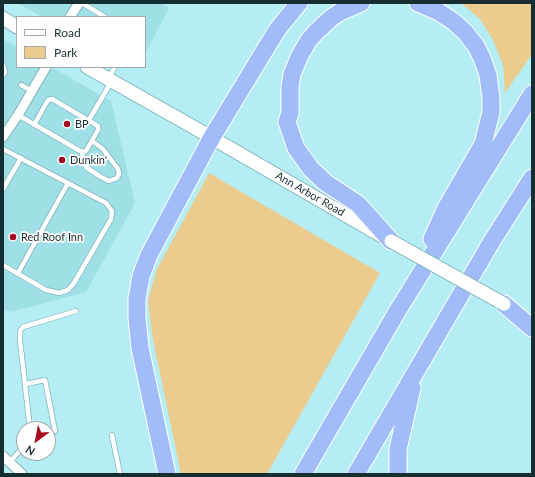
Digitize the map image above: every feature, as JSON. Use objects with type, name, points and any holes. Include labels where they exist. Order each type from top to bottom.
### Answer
[{"type":"highway","points":[[167,474],[140,348],[137,318],[138,288],[149,255],[212,137],[277,30],[299,3]]},
{"type":"highway","points":[[361,3],[340,12],[331,18],[309,40],[300,55],[292,74],[290,87],[290,113],[287,122],[296,148],[311,169],[326,183],[358,204],[391,240]]},
{"type":"highway","points":[[398,310],[446,208],[483,144],[491,112],[491,88],[482,58],[476,46],[465,32],[454,22],[439,12],[418,3]]},
{"type":"highway","points":[[303,474],[398,310],[532,94]]},
{"type":"highway","points":[[356,474],[492,241],[532,178]]},
{"type":"highway","points":[[504,304],[532,328]]},
{"type":"highway","points":[[398,474],[398,449],[415,371]]},
{"type":"main road","points":[[3,18],[16,26]]},
{"type":"main road","name":"Ann Arbor Road","points":[[89,68],[532,320]]},
{"type":"street","points":[[71,16],[81,3]]},
{"type":"street","points":[[3,137],[18,116],[45,68]]},
{"type":"street","points":[[6,459],[22,474]]},
{"type":"lane","points":[[81,3],[103,16]]},
{"type":"lane","points":[[3,65],[5,72],[3,75]]},
{"type":"lane","points":[[89,120],[115,68]]},
{"type":"lane","points":[[21,85],[32,91]]},
{"type":"lane","points":[[34,125],[48,100],[52,99],[98,126],[98,130],[86,151],[82,152]]},
{"type":"lane","points":[[18,116],[82,152]]},
{"type":"lane","points":[[82,152],[84,163],[87,168],[109,181],[117,178],[119,174],[118,169],[103,149],[92,141]]},
{"type":"lane","points":[[3,149],[106,203],[112,211],[111,219],[74,283],[68,290],[59,293],[46,290],[3,265]]},
{"type":"lane","points":[[3,189],[21,158]]},
{"type":"lane","points":[[18,273],[68,183]]},
{"type":"lane","points":[[29,421],[20,331],[23,327],[76,311]]},
{"type":"lane","points":[[26,384],[45,380],[53,421]]},
{"type":"lane","points":[[112,436],[120,474]]},
{"type":"lane","points":[[6,459],[16,452]]},
{"type":"shaded area","points":[[18,3],[161,3],[169,8],[146,52],[146,16],[40,16]]},
{"type":"shaded area","points":[[3,39],[16,46],[16,68],[53,68],[111,101],[135,203],[86,292],[10,312],[3,308]]},
{"type":"green space","points":[[461,3],[532,3],[532,54],[505,93],[503,65],[493,40],[480,19]]},
{"type":"green space","points":[[209,173],[380,273],[267,474],[181,474],[152,335],[148,300],[157,269]]},
{"type":"place","name":"BP","points":[[67,124]]},
{"type":"place","name":"Dunkin'","points":[[62,160]]},
{"type":"place","name":"Red Roof Inn","points":[[13,237]]}]
